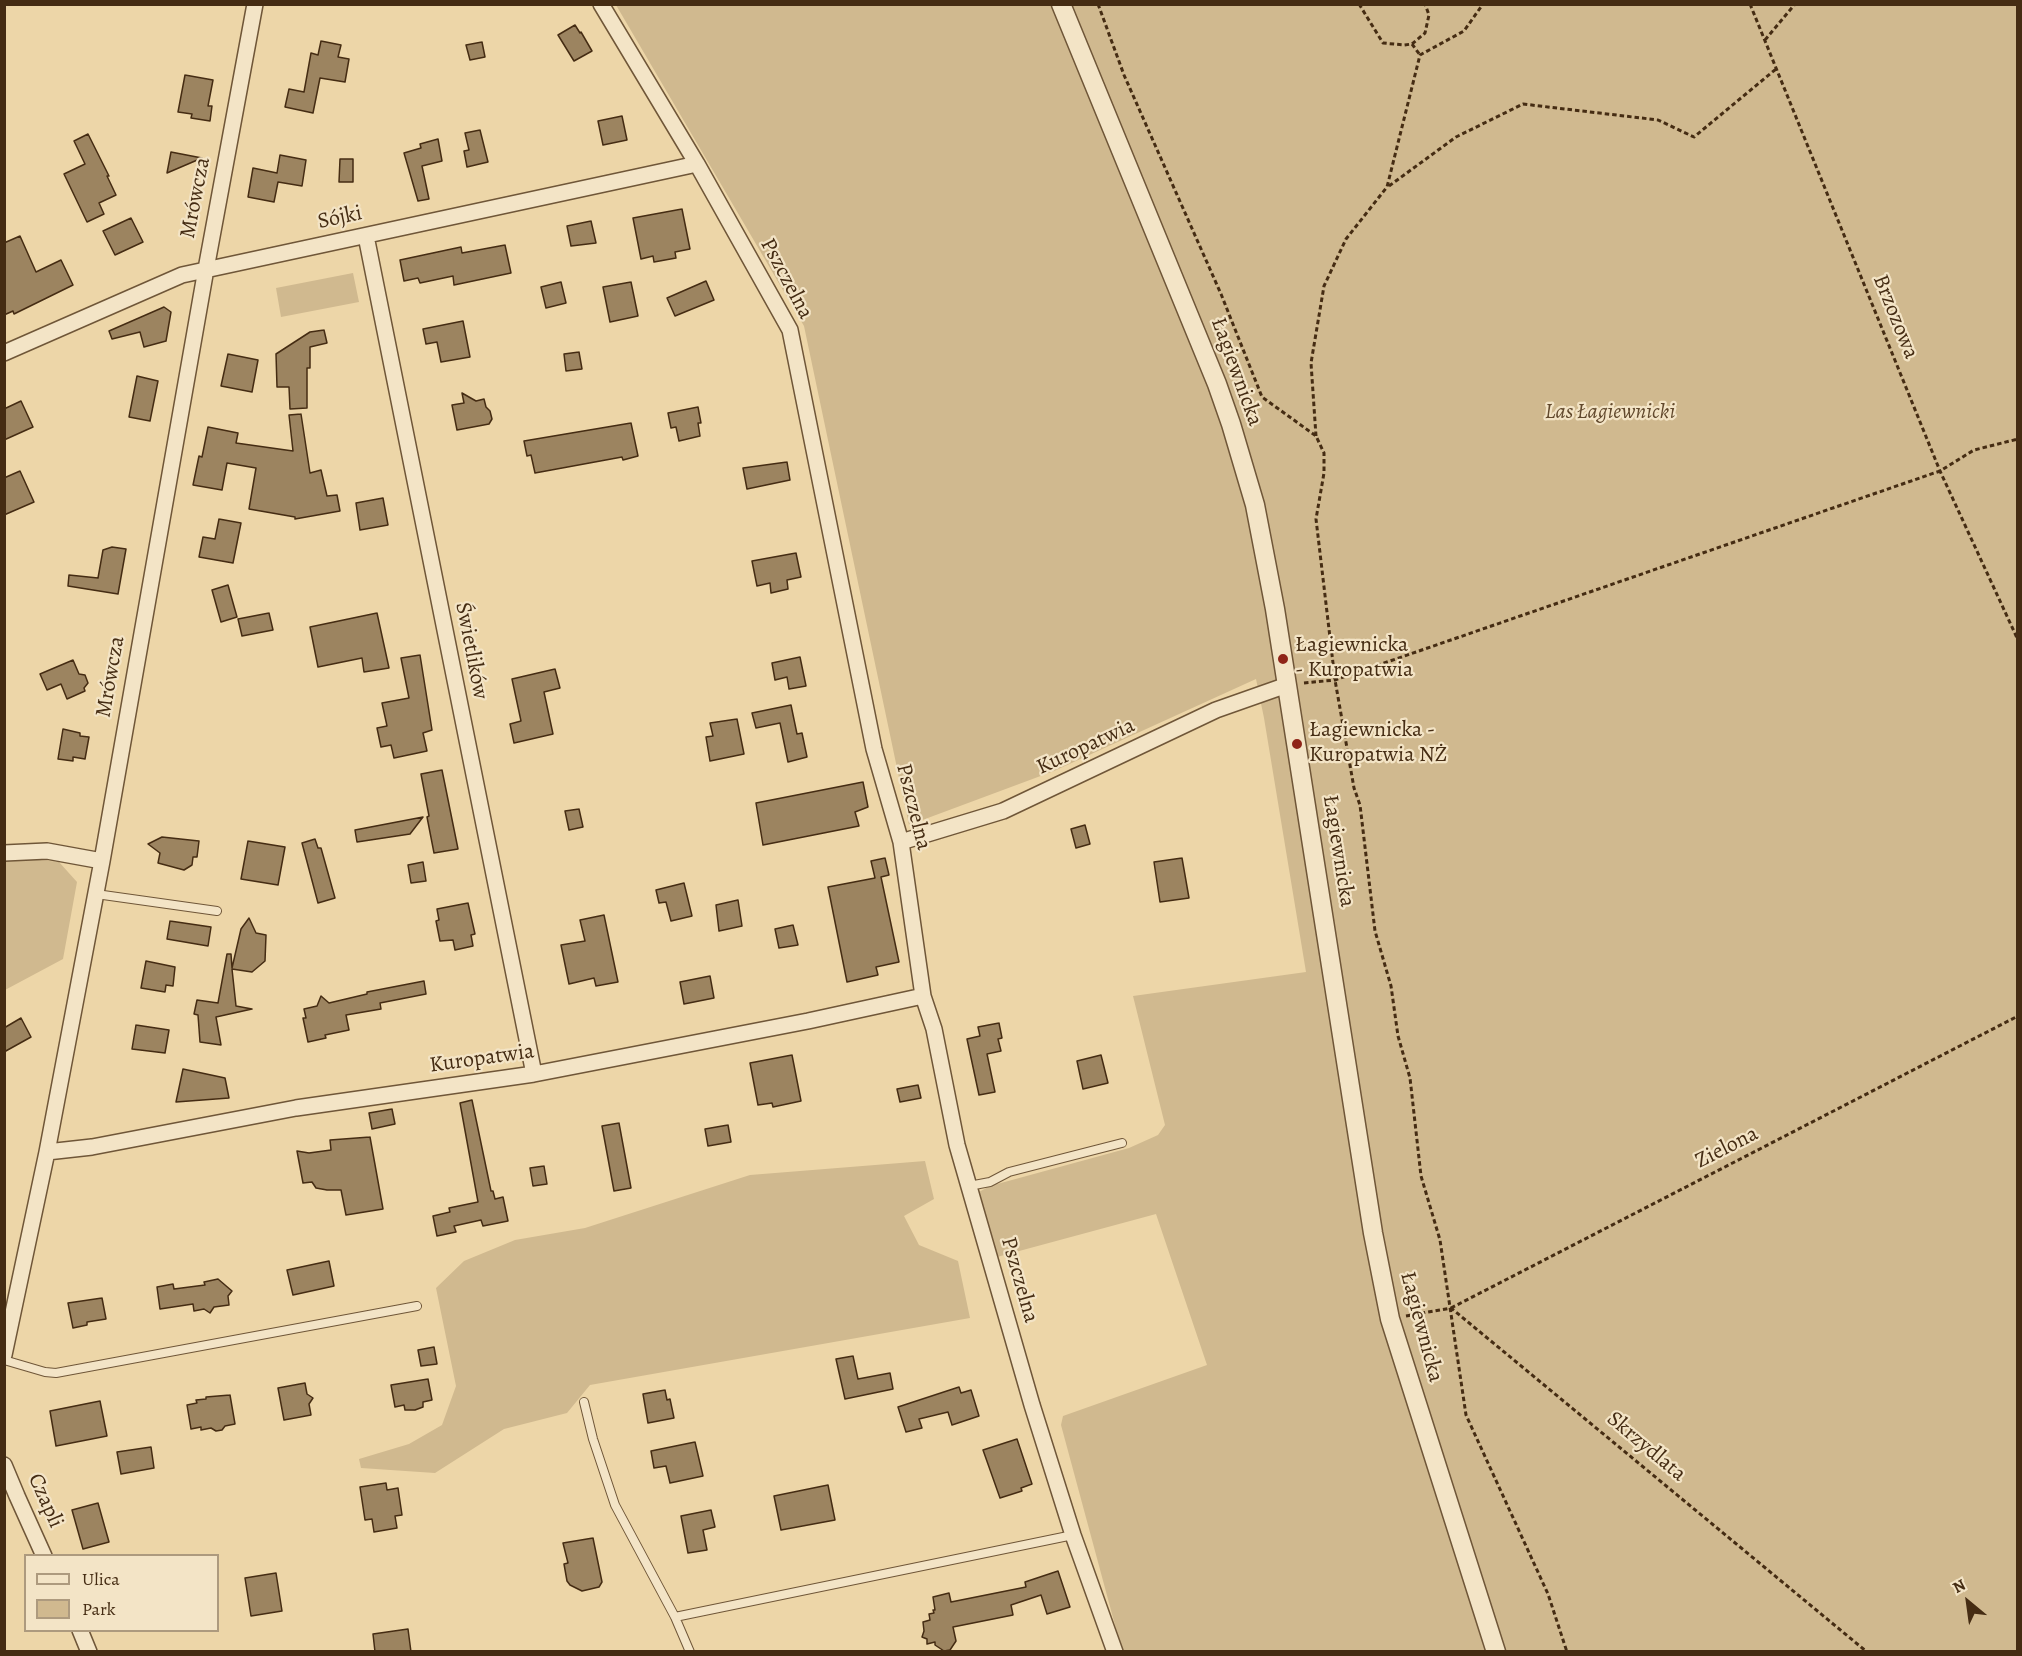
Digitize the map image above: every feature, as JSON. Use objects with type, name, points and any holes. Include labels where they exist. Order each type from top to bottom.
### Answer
[{"type":"street","name":"Mrówcza","points":[[4,1357],[96,894],[255,4]]},
{"type":"street","name":"Pszczelna","points":[[601,4],[697,164],[790,330],[874,749],[901,842],[922,996],[934,1029],[957,1145],[1072,1535],[1115,1652]]},
{"type":"street","name":"Łagiewnicka","points":[[1061,4],[1185,304],[1231,424],[1255,505],[1287,685],[1371,1221],[1390,1319],[1496,1652]]},
{"type":"street","name":"Sójki","points":[[4,353],[182,275],[697,164]]},
{"type":"street","name":"Świetlików","points":[[366,236],[534,1074]]},
{"type":"street","name":"Kuropatwia","points":[[901,842],[1003,811],[1216,710],[1287,685]]},
{"type":"street","points":[[4,853],[47,851],[102,861]]},
{"type":"street","name":"Kuropatwia","points":[[46,1152],[92,1147],[296,1108],[534,1074],[808,1021],[922,996]]},
{"type":"street","name":"Czapli","points":[[4,1465],[11,1496],[43,1554]]},
{"type":"street","points":[[81,1632],[89,1652]]},
{"type":"lane","points":[[96,894],[217,911]]},
{"type":"lane","points":[[969,1186],[990,1182],[1008,1172],[1122,1143]]},
{"type":"lane","points":[[4,1357],[45,1372],[56,1373],[417,1306]]},
{"type":"lane","points":[[584,1402],[593,1439],[615,1505],[675,1617],[690,1652]]},
{"type":"lane","points":[[675,1617],[1072,1535]]},
{"type":"path","points":[[1098,4],[1124,75],[1221,294],[1262,397],[1316,436]]},
{"type":"path","points":[[1359,4],[1383,43],[1404,45],[1412,44],[1425,33],[1429,15],[1425,4]]},
{"type":"path","points":[[1387,187],[1420,55],[1464,31],[1483,4]]},
{"type":"path","name":"Brzozowa","points":[[1750,4],[1940,471],[2018,640]]},
{"type":"path","points":[[1765,40],[1795,4]]},
{"type":"path","points":[[1412,44],[1420,55]]},
{"type":"path","points":[[1567,1652],[1548,1594],[1466,1416],[1440,1240],[1421,1176],[1410,1078],[1398,1036],[1391,986],[1375,931],[1360,805],[1354,789],[1335,680],[1317,519],[1324,473],[1324,453],[1316,436],[1311,363],[1324,286],[1346,239],[1387,187],[1456,137],[1523,104],[1658,120],[1694,137],[1776,69]]},
{"type":"path","points":[[1287,685],[1335,680],[1940,471],[1974,450],[2018,439]]},
{"type":"path","name":"Zielona","points":[[1451,1308],[2018,1016]]},
{"type":"path","points":[[1390,1319],[1451,1308]]},
{"type":"path","name":"Skrzydlata","points":[[1451,1308],[1867,1652]]},
{"type":"green space","name":"Las Łagiewnicki","points":[[616,5],[2017,5],[2017,1651],[1122,1651],[1061,1425],[1063,1416],[1207,1365],[1156,1214],[997,1257],[979,1192],[990,1186],[1129,1148],[1158,1135],[1165,1125],[1133,996],[1306,972],[1256,679],[1054,771],[909,825],[804,326]]},
{"type":"green space","points":[[353,273],[359,302],[281,317],[276,288]]},
{"type":"green space","points":[[5,859],[59,862],[77,882],[63,959],[5,990]]},
{"type":"green space","points":[[925,1161],[934,1199],[904,1216],[919,1245],[958,1261],[970,1318],[590,1385],[567,1413],[504,1429],[435,1473],[361,1468],[359,1459],[409,1444],[442,1425],[456,1386],[436,1288],[464,1261],[515,1240],[585,1228],[750,1175]]},
{"type":"building","points":[[575,25],[592,51],[574,61],[558,35]]},
{"type":"building","points":[[321,41],[341,45],[338,57],[349,59],[345,82],[320,78],[313,113],[285,107],[289,89],[304,92],[311,53],[318,55]]},
{"type":"building","points":[[482,42],[485,57],[470,60],[466,45]]},
{"type":"building","points":[[185,75],[213,80],[208,106],[212,106],[210,121],[191,118],[192,114],[178,112]]},
{"type":"building","points":[[622,116],[627,140],[603,145],[598,121]]},
{"type":"building","points":[[480,130],[488,162],[467,167],[464,151],[469,150],[465,133]]},
{"type":"building","points":[[88,134],[116,195],[99,203],[104,214],[87,222],[64,174],[85,164],[74,141]]},
{"type":"building","points":[[438,139],[442,161],[422,166],[429,199],[418,201],[404,153],[421,148],[420,144]]},
{"type":"building","points":[[171,152],[202,158],[167,173]]},
{"type":"building","points":[[280,155],[306,160],[302,186],[278,182],[274,202],[248,197],[253,168],[277,173]]},
{"type":"building","points":[[340,159],[353,159],[353,182],[339,182]]},
{"type":"building","points":[[682,209],[690,249],[675,252],[676,258],[654,262],[653,256],[641,259],[633,218]]},
{"type":"building","points":[[131,218],[143,242],[115,255],[103,231]]},
{"type":"building","points":[[591,221],[596,243],[571,246],[567,226]]},
{"type":"building","points":[[20,236],[36,272],[61,260],[73,285],[14,314],[13,311],[4,315],[4,243]]},
{"type":"building","points":[[505,245],[511,273],[454,285],[453,276],[420,283],[418,278],[404,281],[400,260],[461,247],[462,253]]},
{"type":"building","points":[[706,281],[714,300],[675,316],[667,298]]},
{"type":"building","points":[[561,282],[566,303],[546,308],[541,287]]},
{"type":"building","points":[[631,282],[638,316],[610,322],[603,287]]},
{"type":"building","points":[[164,307],[171,312],[166,341],[144,347],[140,332],[112,339],[109,331]]},
{"type":"building","points":[[463,321],[470,357],[441,362],[437,342],[426,344],[423,329]]},
{"type":"building","points":[[324,330],[327,343],[310,347],[310,368],[307,368],[307,408],[290,409],[289,387],[277,387],[276,354],[310,332]]},
{"type":"building","points":[[579,352],[582,369],[566,371],[564,354]]},
{"type":"building","points":[[228,354],[258,360],[252,392],[221,386]]},
{"type":"building","points":[[137,376],[158,381],[150,421],[129,417]]},
{"type":"building","points":[[462,393],[476,401],[484,399],[492,419],[489,424],[457,430],[452,405],[464,403]]},
{"type":"building","points":[[21,401],[33,427],[4,440],[4,409]]},
{"type":"building","points":[[698,407],[701,423],[698,423],[700,436],[679,441],[676,427],[671,428],[668,413]]},
{"type":"building","points":[[301,414],[310,473],[321,470],[327,496],[337,495],[340,511],[295,519],[295,517],[249,509],[256,468],[227,463],[222,490],[193,485],[208,427],[238,433],[236,443],[293,451],[289,415]]},
{"type":"building","points":[[631,423],[638,456],[535,473],[531,455],[527,456],[524,441]]},
{"type":"building","points":[[787,462],[790,480],[747,489],[743,468]]},
{"type":"building","points":[[20,471],[34,502],[4,515],[4,478]]},
{"type":"building","points":[[383,498],[388,525],[360,530],[356,503]]},
{"type":"building","points":[[219,519],[241,523],[233,563],[199,557],[203,537],[215,539]]},
{"type":"building","points":[[112,547],[126,549],[118,594],[68,586],[69,575],[98,578],[103,550]]},
{"type":"building","points":[[796,553],[801,577],[787,580],[788,589],[771,593],[770,583],[757,586],[752,561]]},
{"type":"building","points":[[228,585],[237,617],[221,622],[212,590]]},
{"type":"building","points":[[269,613],[273,630],[242,636],[238,619]]},
{"type":"building","points":[[377,613],[389,668],[364,672],[362,658],[318,667],[310,627]]},
{"type":"building","points":[[420,655],[432,730],[423,733],[427,751],[394,758],[391,745],[381,747],[377,728],[387,726],[382,703],[409,698],[401,658]]},
{"type":"building","points":[[800,657],[806,686],[789,689],[787,677],[775,680],[772,663]]},
{"type":"building","points":[[73,660],[79,674],[85,675],[88,683],[84,688],[85,691],[67,699],[61,684],[47,690],[40,674]]},
{"type":"building","points":[[555,669],[560,688],[544,692],[553,734],[514,743],[510,724],[521,721],[512,679]]},
{"type":"building","points":[[791,705],[797,734],[802,733],[807,757],[788,762],[780,723],[756,728],[752,713]]},
{"type":"building","points":[[737,719],[744,754],[710,761],[706,737],[713,736],[710,723]]},
{"type":"building","points":[[63,729],[89,737],[85,759],[73,757],[73,761],[58,759]]},
{"type":"building","points":[[442,770],[458,849],[434,853],[421,774]]},
{"type":"building","points":[[863,782],[868,807],[855,812],[859,826],[763,845],[756,803]]},
{"type":"building","points":[[579,809],[583,827],[569,830],[565,811]]},
{"type":"building","points":[[423,817],[410,834],[357,842],[355,830]]},
{"type":"building","points":[[1085,825],[1090,844],[1076,848],[1071,829]]},
{"type":"building","points":[[162,837],[199,841],[197,857],[193,857],[192,865],[184,870],[158,863],[160,853],[148,844]]},
{"type":"building","points":[[315,839],[318,848],[321,848],[335,898],[318,903],[302,843]]},
{"type":"building","points":[[248,841],[285,847],[278,885],[241,879]]},
{"type":"building","points":[[885,858],[889,875],[881,877],[899,962],[876,967],[878,975],[847,982],[828,887],[875,878],[871,861]]},
{"type":"building","points":[[1182,858],[1189,898],[1160,902],[1154,862]]},
{"type":"building","points":[[423,862],[426,881],[411,883],[408,865]]},
{"type":"building","points":[[684,883],[692,916],[671,921],[666,902],[659,903],[656,890]]},
{"type":"building","points":[[738,900],[742,926],[719,931],[716,905]]},
{"type":"building","points":[[468,903],[475,934],[471,935],[473,946],[455,950],[453,940],[440,941],[436,921],[439,920],[437,909]]},
{"type":"building","points":[[604,915],[618,982],[596,986],[594,978],[569,984],[561,945],[585,941],[580,920]]},
{"type":"building","points":[[249,918],[256,933],[266,935],[265,961],[252,972],[232,969],[236,1006],[252,1009],[216,1017],[221,1045],[200,1042],[198,1015],[194,1014],[197,1000],[218,1003],[227,954],[231,954],[232,968],[241,929]]},
{"type":"building","points":[[170,921],[211,927],[208,946],[167,939]]},
{"type":"building","points":[[793,925],[798,945],[779,948],[775,929]]},
{"type":"building","points":[[146,961],[175,967],[173,986],[166,985],[165,992],[141,988]]},
{"type":"building","points":[[710,976],[714,998],[684,1004],[680,982]]},
{"type":"building","points":[[424,981],[426,994],[380,1003],[381,1009],[346,1015],[349,1030],[325,1035],[326,1038],[308,1042],[303,1018],[306,1018],[304,1009],[317,1006],[321,996],[329,1003],[367,994],[367,992]]},
{"type":"building","points":[[21,1018],[31,1037],[4,1052],[4,1028]]},
{"type":"building","points":[[999,1023],[1002,1038],[998,1039],[1001,1051],[987,1054],[995,1092],[979,1095],[967,1039],[980,1036],[978,1027]]},
{"type":"building","points":[[136,1025],[169,1030],[165,1053],[132,1049]]},
{"type":"building","points":[[792,1055],[801,1101],[773,1107],[772,1103],[758,1105],[750,1063]]},
{"type":"building","points":[[1101,1055],[1108,1083],[1083,1089],[1077,1061]]},
{"type":"building","points":[[183,1069],[225,1078],[229,1098],[176,1102]]},
{"type":"building","points":[[918,1085],[921,1098],[900,1102],[897,1089]]},
{"type":"building","points":[[472,1100],[491,1191],[495,1199],[503,1197],[508,1221],[483,1226],[481,1220],[454,1226],[456,1232],[437,1236],[433,1216],[450,1212],[449,1208],[478,1202],[460,1103]]},
{"type":"building","points":[[392,1109],[395,1124],[372,1129],[369,1113]]},
{"type":"building","points":[[619,1123],[631,1188],[614,1191],[602,1126]]},
{"type":"building","points":[[728,1125],[731,1142],[708,1146],[705,1129]]},
{"type":"building","points":[[370,1137],[383,1209],[346,1215],[341,1190],[316,1188],[312,1182],[303,1183],[297,1151],[309,1153],[331,1150],[330,1140]]},
{"type":"building","points":[[544,1166],[547,1184],[533,1186],[530,1168]]},
{"type":"building","points":[[329,1261],[334,1286],[293,1295],[287,1270]]},
{"type":"building","points":[[218,1279],[232,1291],[228,1296],[229,1305],[214,1307],[210,1313],[204,1309],[194,1311],[193,1304],[160,1309],[157,1287],[173,1284],[174,1289],[205,1285],[204,1282]]},
{"type":"building","points":[[102,1298],[106,1319],[87,1322],[87,1325],[73,1328],[68,1303]]},
{"type":"building","points":[[434,1347],[437,1364],[421,1366],[418,1350]]},
{"type":"building","points":[[853,1356],[858,1379],[890,1373],[893,1389],[845,1399],[836,1359]]},
{"type":"building","points":[[428,1379],[432,1400],[423,1402],[423,1407],[415,1410],[405,1410],[404,1405],[395,1407],[391,1385]]},
{"type":"building","points":[[305,1383],[307,1394],[313,1398],[309,1404],[311,1415],[284,1420],[278,1388]]},
{"type":"building","points":[[959,1387],[961,1393],[971,1390],[979,1416],[952,1425],[948,1412],[919,1419],[922,1428],[906,1432],[898,1407]]},
{"type":"building","points":[[665,1390],[667,1400],[670,1399],[674,1418],[648,1423],[643,1394]]},
{"type":"building","points":[[230,1395],[235,1424],[216,1431],[211,1428],[201,1430],[201,1427],[191,1429],[187,1405],[197,1403],[196,1400],[206,1399],[206,1397]]},
{"type":"building","points":[[100,1401],[107,1436],[56,1446],[50,1411]]},
{"type":"building","points":[[1017,1439],[1032,1484],[1021,1488],[1022,1491],[1000,1498],[983,1450]]},
{"type":"building","points":[[695,1442],[703,1476],[670,1483],[666,1466],[654,1468],[651,1451]]},
{"type":"building","points":[[151,1447],[154,1468],[121,1474],[117,1452]]},
{"type":"building","points":[[386,1483],[387,1490],[398,1488],[402,1515],[395,1516],[397,1528],[374,1532],[372,1519],[365,1520],[360,1487]]},
{"type":"building","points":[[828,1485],[835,1520],[781,1530],[774,1496]]},
{"type":"building","points":[[98,1503],[109,1542],[83,1549],[72,1510]]},
{"type":"building","points":[[711,1510],[715,1527],[703,1530],[707,1550],[688,1553],[681,1516]]},
{"type":"building","points":[[593,1538],[602,1582],[599,1587],[582,1591],[567,1581],[564,1564],[568,1563],[563,1543]]},
{"type":"building","points":[[1058,1571],[1070,1607],[1047,1614],[1041,1595],[1011,1605],[1013,1615],[953,1627],[956,1641],[950,1650],[944,1651],[935,1645],[935,1642],[927,1644],[927,1639],[922,1637],[923,1622],[930,1620],[929,1614],[934,1613],[933,1610],[935,1610],[933,1597],[949,1593],[951,1602],[1026,1587],[1025,1582]]},
{"type":"building","points":[[276,1573],[282,1611],[251,1616],[245,1578]]},
{"type":"building","points":[[408,1629],[411,1652],[375,1652],[373,1634]]},
{"type":"place","name":"Łagiewnicka - Kuropatwia","points":[[1283,659]]},
{"type":"place","name":"Łagiewnicka - Kuropatwia NŻ","points":[[1297,744]]}]
